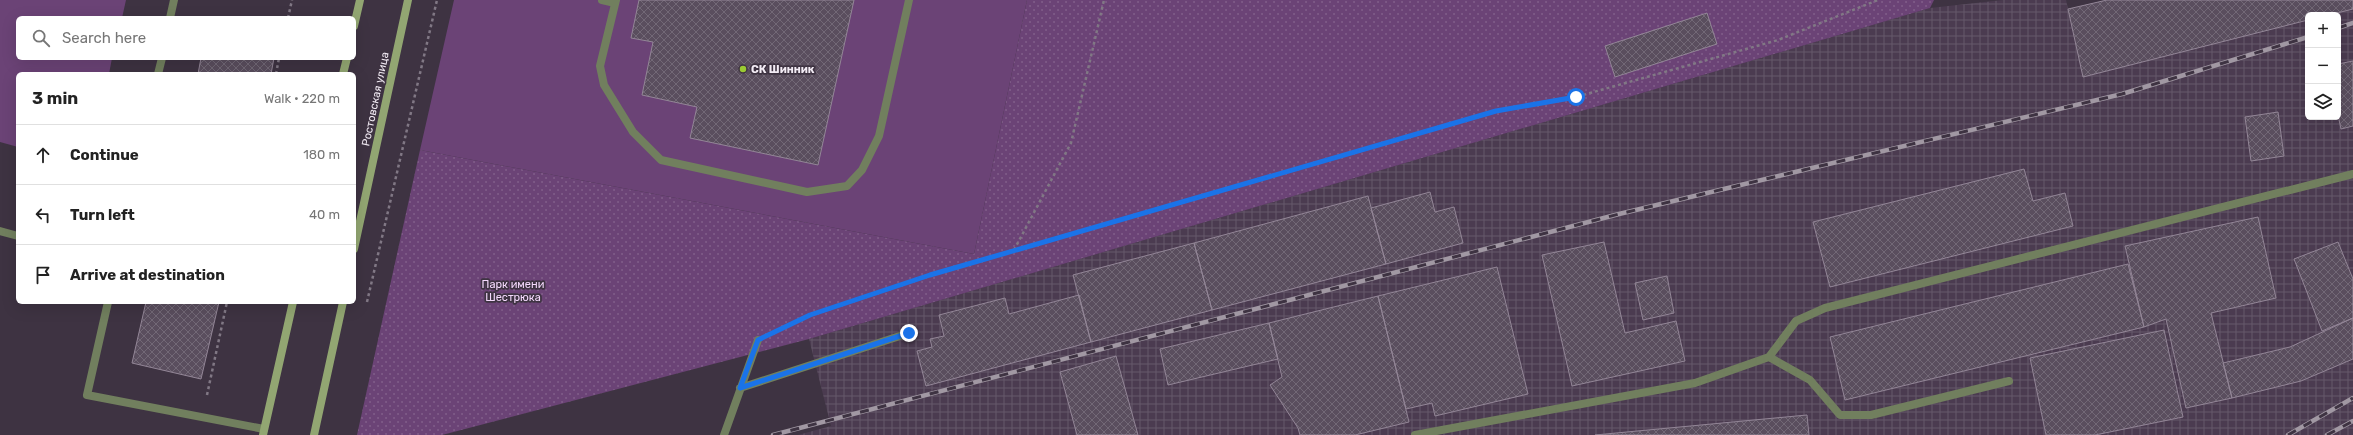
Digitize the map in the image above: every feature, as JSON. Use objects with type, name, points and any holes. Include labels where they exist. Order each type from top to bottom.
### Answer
[{"type":"street","points":[[356,17],[360,0]]},
{"type":"street","name":"Ростовская улица","points":[[356,240],[408,0]]},
{"type":"street","points":[[344,72],[346,60]]},
{"type":"street","points":[[264,432],[293,304]]},
{"type":"street","points":[[314,435],[343,304]]},
{"type":"lane","points":[[170,16],[174,0]]},
{"type":"lane","points":[[602,0],[615,1],[600,66],[604,85],[633,132],[661,160],[807,192],[847,186],[862,170],[879,136],[909,0]]},
{"type":"lane","points":[[158,72],[162,60]]},
{"type":"lane","points":[[1415,435],[1695,382],[1769,357],[1796,321],[1825,308],[2353,174]]},
{"type":"lane","points":[[0,231],[16,235]]},
{"type":"lane","points":[[108,304],[87,395],[202,417],[264,432]]},
{"type":"lane","points":[[740,388],[909,333]]},
{"type":"lane","points":[[724,435],[758,340]]},
{"type":"lane","points":[[1769,357],[1810,380],[1840,415],[1871,415],[2009,381]]},
{"type":"path","points":[[288,16],[292,0]]},
{"type":"path","points":[[366,303],[437,0]]},
{"type":"path","points":[[1014,250],[1071,143],[1104,0]]},
{"type":"path","points":[[758,340],[810,315],[930,275],[1496,111],[1576,97],[1778,40],[1878,0]]},
{"type":"path","points":[[276,72],[280,60]]},
{"type":"path","points":[[202,417],[227,304]]},
{"type":"shaded area","points":[[2003,0],[2066,0],[2068,9],[2107,0],[2353,0],[2353,435],[798,435],[831,426],[809,339],[1930,8]]},
{"type":"green space","points":[[0,0],[126,0],[122,16],[16,16],[16,60],[112,60],[109,72],[16,72],[16,146],[0,142]]},
{"type":"green space","points":[[454,0],[1027,0],[974,254],[420,150]]},
{"type":"green space","name":"Парк имени Шестрюка","points":[[1027,0],[1934,0],[1930,8],[809,339],[442,435],[357,435],[420,150],[974,254]]},
{"type":"building","name":"СК Шинник","points":[[639,0],[854,0],[818,165],[690,138],[697,107],[642,95],[653,42],[631,38]]},
{"type":"building","points":[[2107,0],[2353,0],[2353,9],[2341,12],[2305,12],[2305,21],[2083,77],[2068,9]]},
{"type":"building","points":[[1707,13],[1717,44],[1615,77],[1605,46]]},
{"type":"building","points":[[201,60],[274,60],[271,72],[198,72]]},
{"type":"building","points":[[2353,61],[2353,126],[2341,129],[2339,120],[2341,120],[2341,63]]},
{"type":"building","points":[[2278,112],[2284,156],[2251,161],[2245,117]]},
{"type":"building","points":[[2024,169],[2033,201],[2065,193],[2073,226],[1830,287],[1813,222]]},
{"type":"building","points":[[1430,192],[1435,212],[1454,207],[1463,243],[1386,264],[1371,208]]},
{"type":"building","points":[[1368,196],[1386,264],[1212,310],[1194,243]]},
{"type":"building","points":[[2258,217],[2276,298],[2211,313],[2232,398],[2186,408],[2166,319],[2144,327],[2125,246]]},
{"type":"building","points":[[1604,242],[1625,333],[1676,321],[1685,361],[1572,386],[1542,255]]},
{"type":"building","points":[[2338,242],[2353,279],[2353,318],[2322,331],[2294,259]]},
{"type":"building","points":[[1194,243],[1212,310],[1091,342],[1073,275]]},
{"type":"building","points":[[2128,264],[2144,327],[1845,400],[1830,337]]},
{"type":"building","points":[[1497,267],[1528,394],[1435,416],[1432,403],[1406,409],[1378,296]]},
{"type":"building","points":[[1667,276],[1674,313],[1643,320],[1635,283]]},
{"type":"building","points":[[1079,295],[1091,342],[926,386],[917,351],[932,347],[930,339],[944,336],[939,315],[1005,298],[1009,314]]},
{"type":"building","points":[[1378,296],[1409,422],[1355,435],[1300,435],[1298,428],[1270,385],[1282,377],[1269,323]]},
{"type":"building","points":[[146,304],[219,304],[201,379],[132,363]]},
{"type":"building","points":[[2353,318],[2353,359],[2301,381],[2232,398],[2223,363],[2290,347]]},
{"type":"building","points":[[1269,323],[1278,359],[1168,385],[1160,349]]},
{"type":"building","points":[[2164,330],[2183,417],[2095,435],[2046,435],[2030,358]]},
{"type":"building","points":[[1116,356],[1138,435],[1077,435],[1060,372]]},
{"type":"building","points":[[1807,415],[1809,435],[1595,435]]},
{"type":"railway","points":[[2341,27],[2353,23]]},
{"type":"railway","points":[[773,435],[1619,214],[2122,94],[2305,38]]},
{"type":"railway","points":[[2288,435],[2353,398]]},
{"type":"railway","points":[[2327,435],[2353,421]]},
{"type":"place","name":"СК Шинник","points":[[743,69]]},
{"type":"route","points":[[909,333],[740,388],[758,340],[810,315],[930,275],[1496,111],[1576,97]]}]
